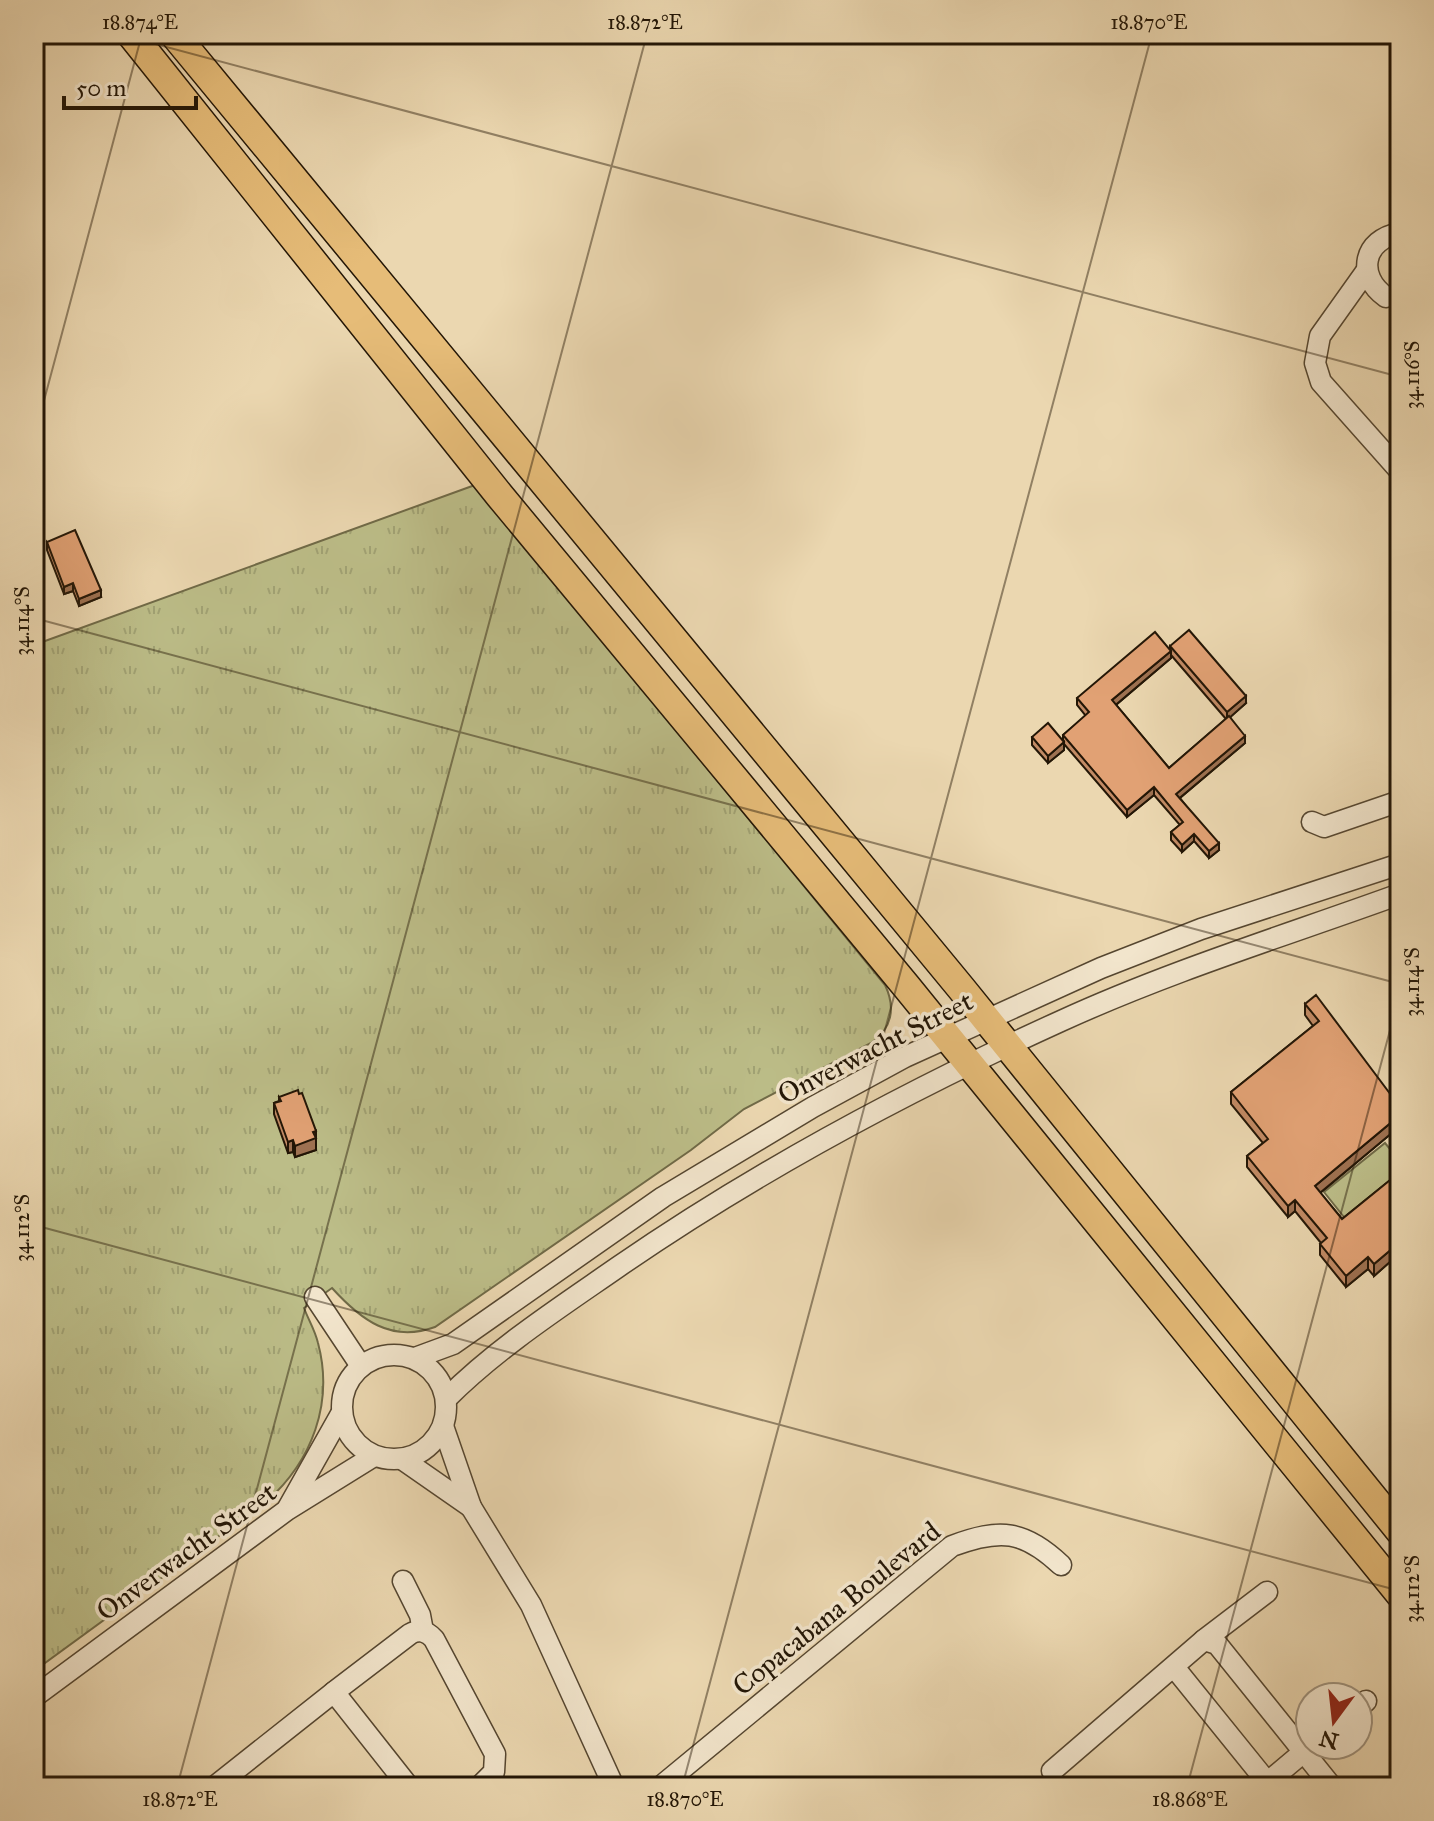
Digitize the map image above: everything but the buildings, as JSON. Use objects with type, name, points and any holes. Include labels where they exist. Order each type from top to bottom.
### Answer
[{"type":"highway","points":[[131,34],[500,496],[970,1064],[1400,1594]]},
{"type":"highway","points":[[174,34],[1007,1046],[1400,1531]]},
{"type":"street","points":[[1400,233],[1378,241],[1368,259],[1367,270],[1320,336],[1315,354],[1317,373],[1328,390],[1400,471]]},
{"type":"street","points":[[1367,270],[1376,290],[1396,300]]},
{"type":"street","points":[[1349,298],[1396,300]]},
{"type":"street","points":[[1312,822],[1324,827],[1400,801]]},
{"type":"street","name":"Onverwacht Street","points":[[415,1358],[453,1344],[663,1197],[892,1064],[1101,968],[1201,929],[1400,864]]},
{"type":"street","name":"Onverwacht Street","points":[[446,1399],[472,1374],[542,1320],[678,1226],[877,1109],[1059,1022],[1186,971],[1400,894]]},
{"type":"street","points":[[315,1297],[361,1366]]},
{"type":"street","points":[[287,1510],[341,1414],[345,1387],[361,1366],[386,1355],[415,1358],[435,1374],[446,1399],[443,1426],[471,1507],[531,1605],[614,1787]]},
{"type":"street","points":[[341,1414],[352,1439],[374,1456],[402,1459],[471,1507]]},
{"type":"street","points":[[402,1459],[427,1448],[443,1426]]},
{"type":"street","name":"Onverwacht Street","points":[[34,1697],[287,1510],[374,1456]]},
{"type":"street","name":"Copacabana Boulevard","points":[[660,1787],[952,1546],[996,1533],[1019,1537],[1040,1546],[1061,1565]]},
{"type":"street","points":[[403,1581],[420,1615],[423,1631],[434,1639],[495,1754],[494,1772],[479,1787]]},
{"type":"street","points":[[1052,1771],[1204,1640],[1267,1592]]},
{"type":"street","points":[[214,1787],[410,1634],[423,1631]]},
{"type":"street","points":[[1204,1640],[1217,1644],[1294,1732]]},
{"type":"street","points":[[1174,1667],[1267,1786],[1294,1761]]},
{"type":"street","points":[[334,1692],[409,1787]]},
{"type":"street","points":[[1316,1761],[1332,1787]]},
{"type":"green space","points":[[475,485],[885,985],[891,1010],[888,1025],[871,1043],[744,1109],[691,1150],[435,1327],[404,1332],[378,1326],[354,1310],[332,1288],[304,1308],[318,1343],[323,1387],[315,1430],[296,1468],[267,1501],[34,1671],[34,645]]},
{"type":"green space","points":[[1385,1143],[1400,1161],[1400,1179],[1348,1222],[1324,1192]]}]
